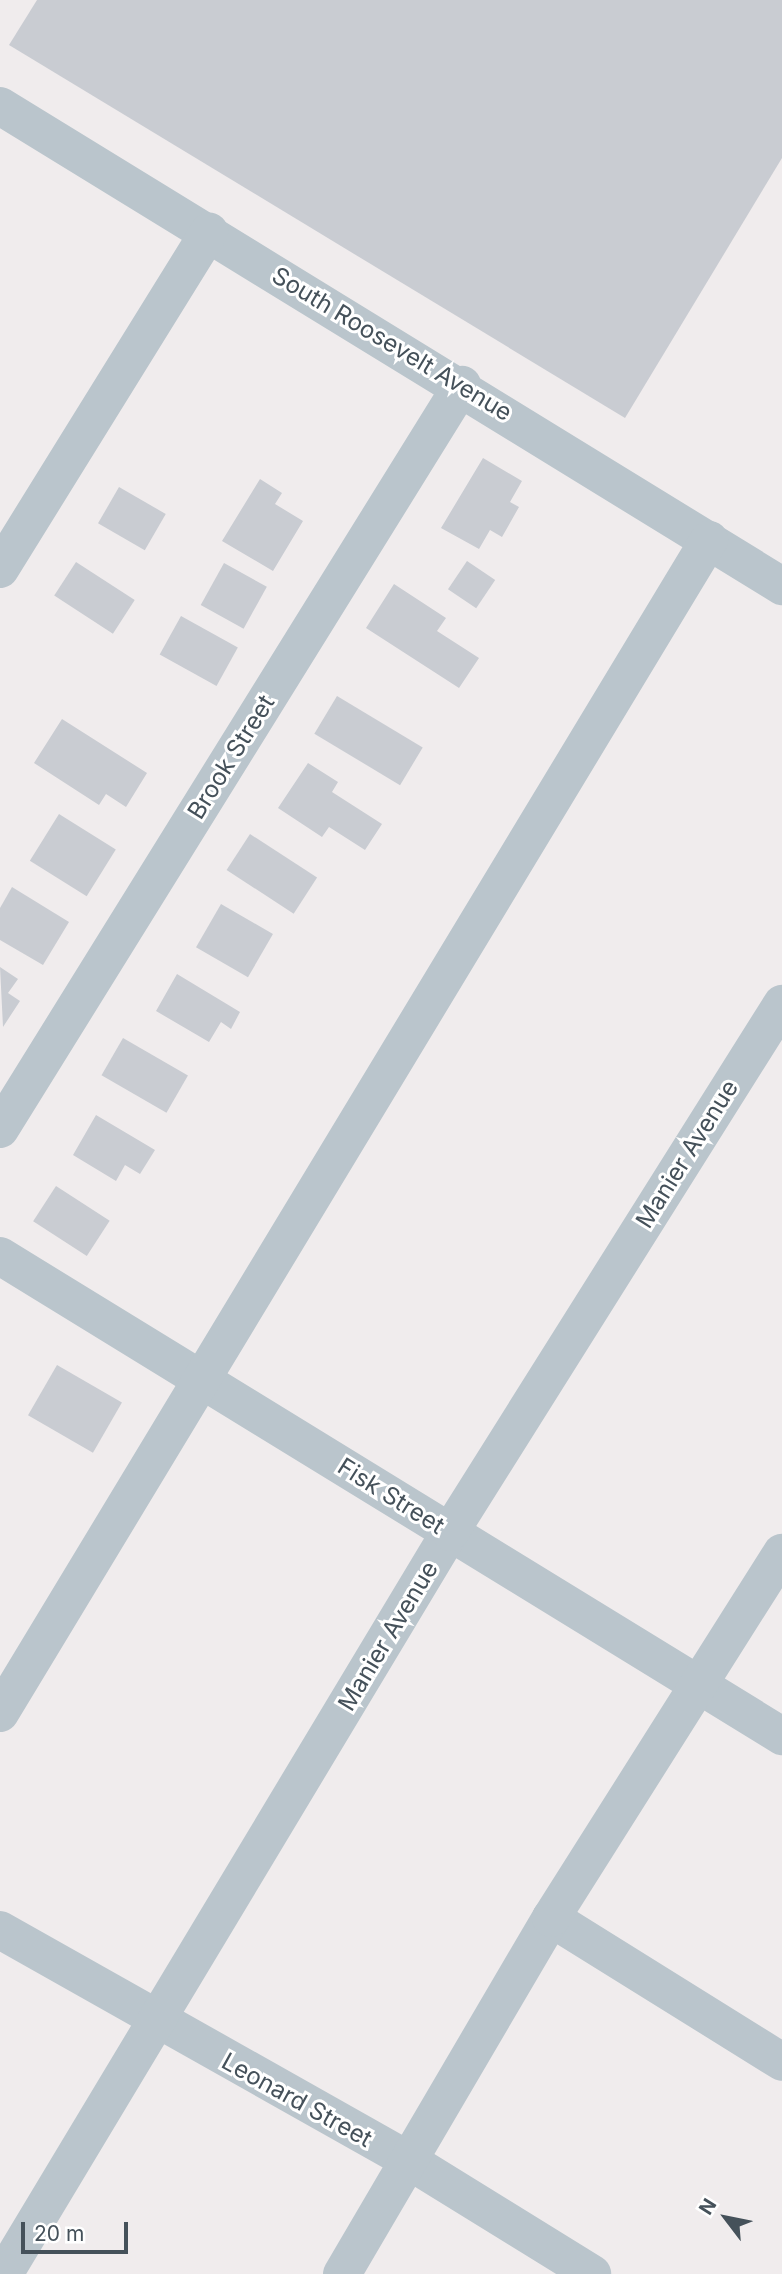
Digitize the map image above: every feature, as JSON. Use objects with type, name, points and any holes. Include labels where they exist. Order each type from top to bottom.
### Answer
[{"type":"street","name":"South Roosevelt Avenue","points":[[0,106],[462,385],[782,586]]},
{"type":"street","points":[[0,569],[208,232]]},
{"type":"street","name":"Brook Street","points":[[0,1129],[462,385]]},
{"type":"street","points":[[0,1713],[709,540]]},
{"type":"street","name":"Manier Avenue","points":[[4,2274],[450,1532],[782,1004]]},
{"type":"street","name":"Fisk Street","points":[[0,1256],[782,1736]]},
{"type":"street","points":[[342,2274],[411,2162],[551,1918],[701,1686],[782,1553]]},
{"type":"street","points":[[551,1918],[782,2062]]},
{"type":"street","name":"Leonard Street","points":[[0,1930],[155,2023],[411,2162],[592,2274]]},
{"type":"building","points":[[37,0],[782,0],[782,158],[625,418],[9,45]]},
{"type":"building","points":[[483,458],[522,481],[510,502],[519,507],[502,537],[490,530],[479,549],[441,528]]},
{"type":"building","points":[[260,479],[282,493],[275,504],[303,521],[273,571],[222,541]]},
{"type":"building","points":[[119,487],[166,514],[145,550],[98,523]]},
{"type":"building","points":[[467,561],[495,580],[476,608],[448,589]]},
{"type":"building","points":[[76,562],[135,600],[113,634],[54,596]]},
{"type":"building","points":[[224,563],[267,587],[244,629],[201,605]]},
{"type":"building","points":[[394,584],[446,618],[437,631],[479,658],[459,688],[366,628]]},
{"type":"building","points":[[181,616],[238,648],[217,686],[160,654]]},
{"type":"building","points":[[337,696],[423,748],[400,785],[314,734]]},
{"type":"building","points":[[62,719],[147,773],[126,807],[106,794],[99,805],[34,763]]},
{"type":"building","points":[[308,763],[338,782],[332,792],[382,824],[365,850],[329,827],[322,837],[278,808]]},
{"type":"building","points":[[59,814],[116,850],[87,896],[30,861]]},
{"type":"building","points":[[250,834],[317,878],[294,914],[227,870]]},
{"type":"building","points":[[12,887],[69,922],[43,965],[0,940],[0,908]]},
{"type":"building","points":[[221,904],[273,934],[248,977],[196,947]]},
{"type":"building","points":[[0,967],[18,979],[8,993],[20,1001],[3,1027]]},
{"type":"building","points":[[177,974],[240,1012],[231,1029],[221,1022],[209,1042],[156,1011]]},
{"type":"building","points":[[123,1038],[188,1076],[166,1113],[102,1075]]},
{"type":"building","points":[[96,1115],[155,1150],[140,1174],[125,1165],[116,1181],[73,1155]]},
{"type":"building","points":[[56,1186],[110,1221],[87,1256],[33,1221]]},
{"type":"building","points":[[57,1365],[122,1402],[93,1453],[28,1415]]}]
